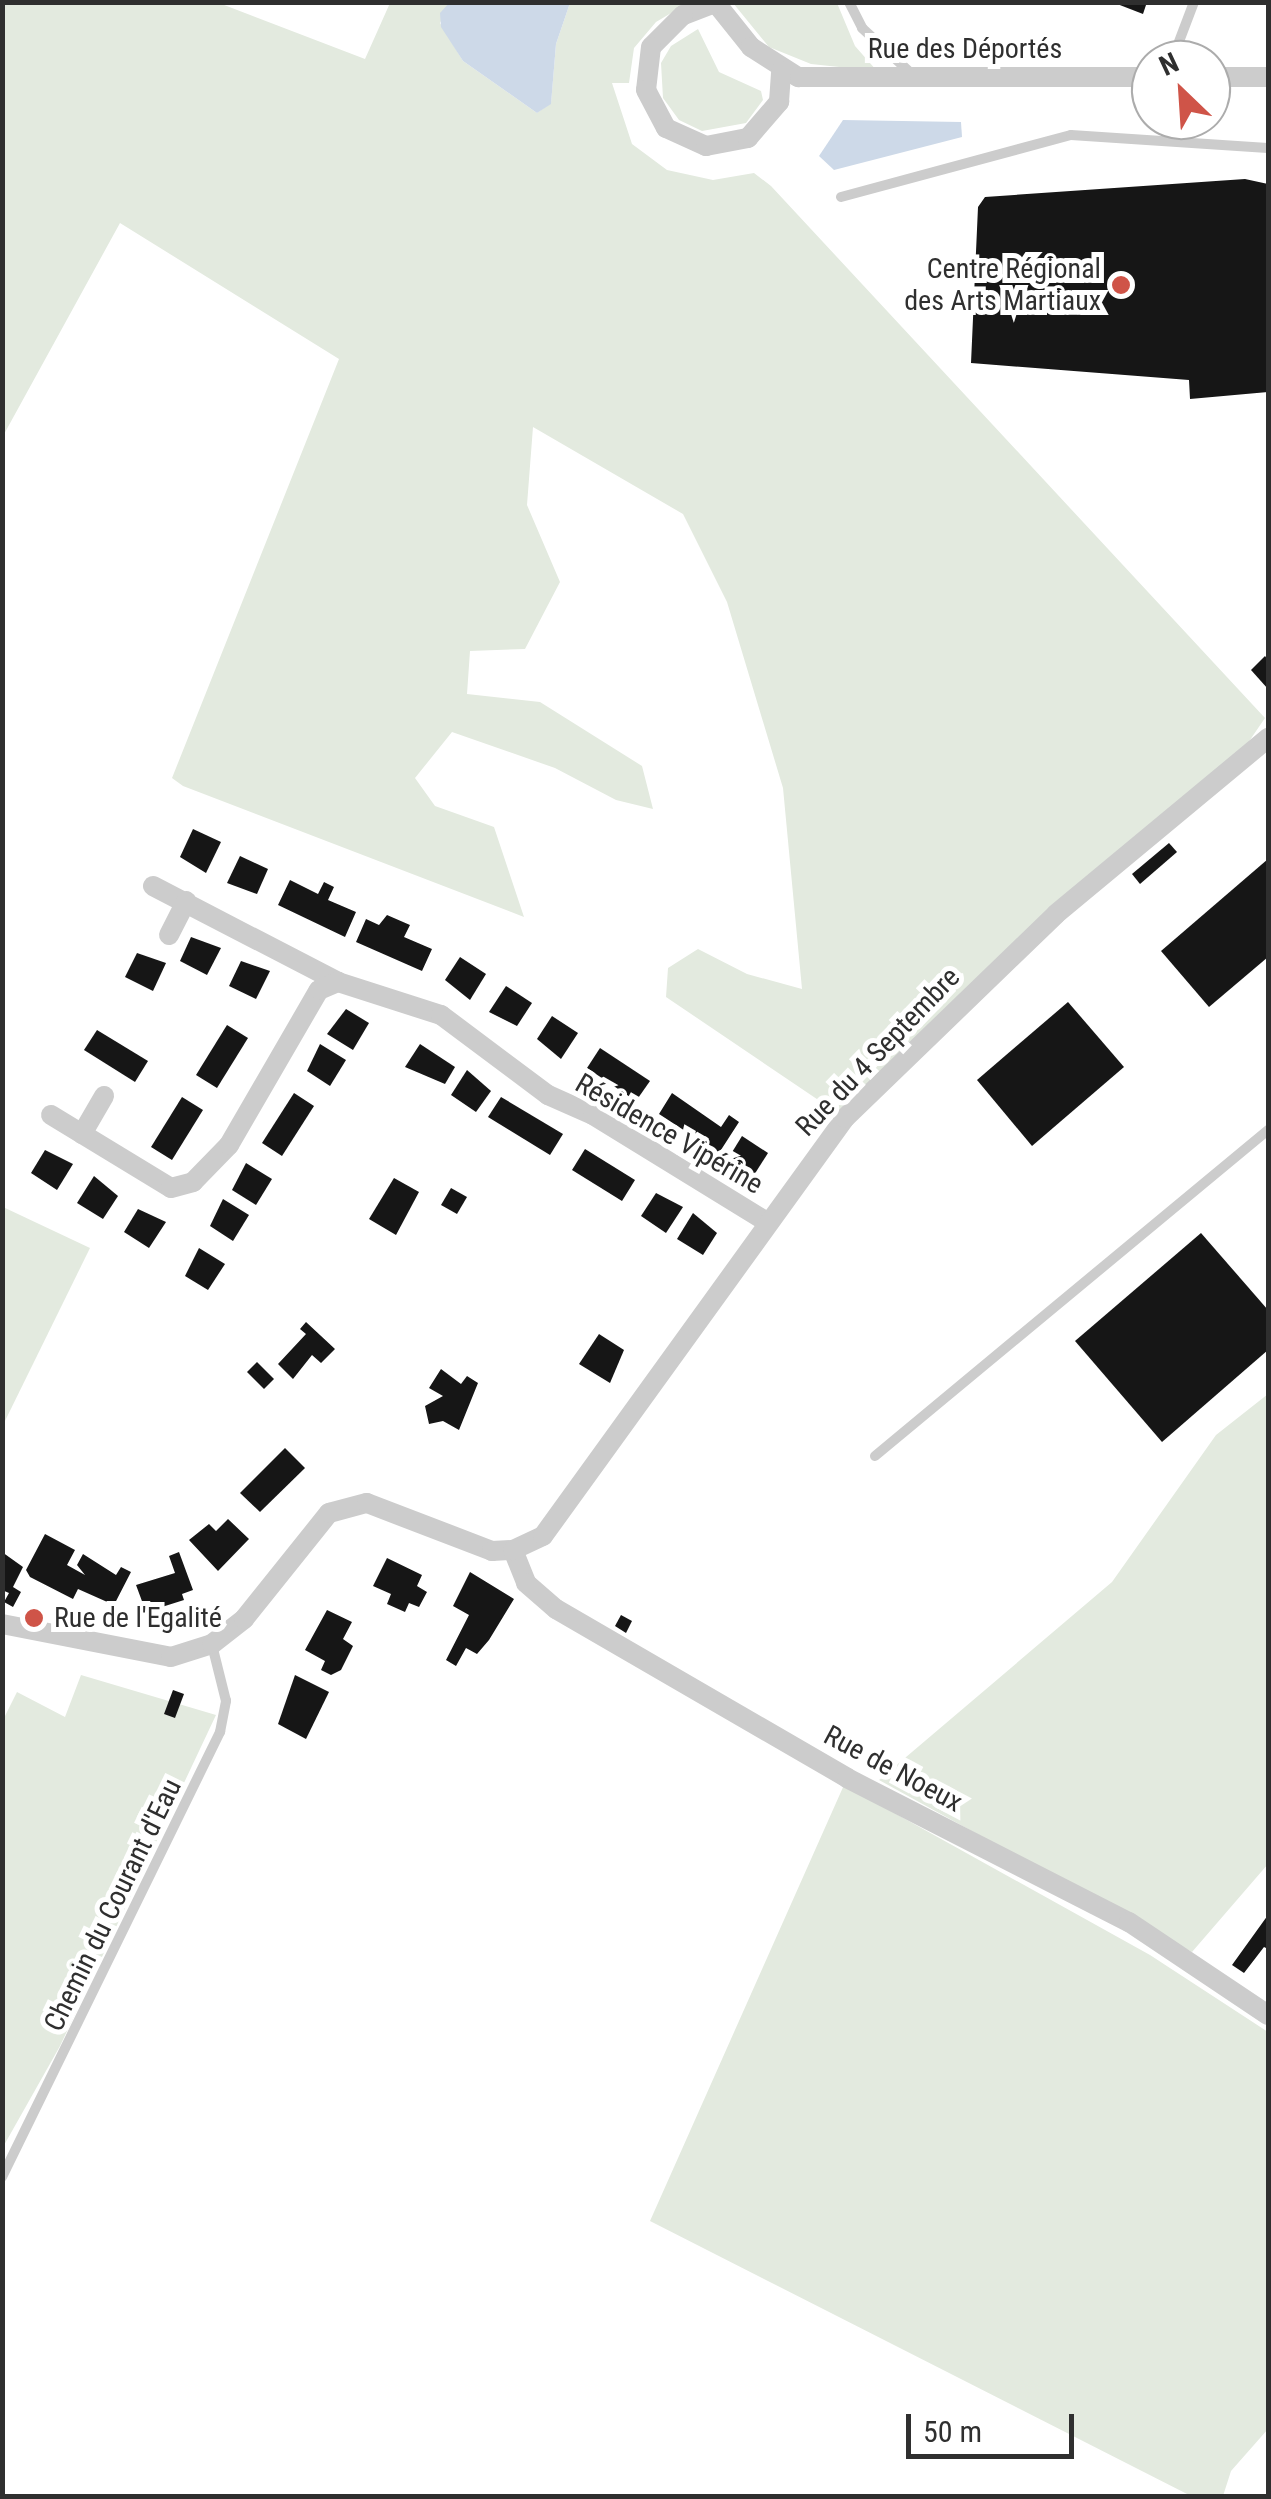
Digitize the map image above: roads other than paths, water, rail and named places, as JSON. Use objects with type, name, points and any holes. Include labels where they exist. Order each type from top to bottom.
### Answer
[{"type":"street","points":[[715,3],[781,71],[778,102],[748,138],[706,146],[666,128],[646,90],[651,48],[683,16],[715,3]]},
{"type":"street","name":"Rue des Déportés","points":[[781,71],[798,78],[1131,77]]},
{"type":"street","points":[[1231,77],[1268,77]]},
{"type":"street","name":"Rue du 4 Septembre","points":[[514,1550],[543,1536],[765,1221],[845,1118],[948,1014],[1056,914],[1268,738]]},
{"type":"street","name":"Résidence Vipérine","points":[[153,886],[338,982],[441,1015],[548,1096],[594,1115],[765,1221]]},
{"type":"street","points":[[168,934],[186,901]]},
{"type":"street","points":[[51,1115],[170,1188],[192,1182],[228,1145],[319,990],[338,982]]},
{"type":"street","points":[[82,1134],[104,1096]]},
{"type":"street","points":[[2,1624],[170,1656],[212,1644],[244,1619],[329,1513],[367,1503],[440,1535],[492,1551],[514,1550]]},
{"type":"street","name":"Rue de Noeux","points":[[514,1550],[526,1582],[556,1609],[846,1778],[1128,1922],[1268,2016]]},
{"type":"lane","points":[[849,2],[862,28],[915,76]]},
{"type":"lane","points":[[1180,40],[1194,2]]},
{"type":"lane","points":[[841,197],[1071,135],[1268,148]]},
{"type":"lane","points":[[876,1456],[1268,1130]]},
{"type":"lane","name":"Chemin du Courant d'Eau","points":[[2,2177],[220,1732],[226,1701],[212,1644]]},
{"type":"water","points":[[450,2],[570,3],[556,44],[551,104],[537,113],[463,61],[441,27],[440,13]]},
{"type":"water","points":[[843,120],[961,122],[962,137],[834,170],[819,156]]},
{"type":"place","name":"Centre Régional des Arts Martiaux","points":[[1121,285]]},
{"type":"place","name":"Rue de l'Egalité","points":[[34,1618]]}]
